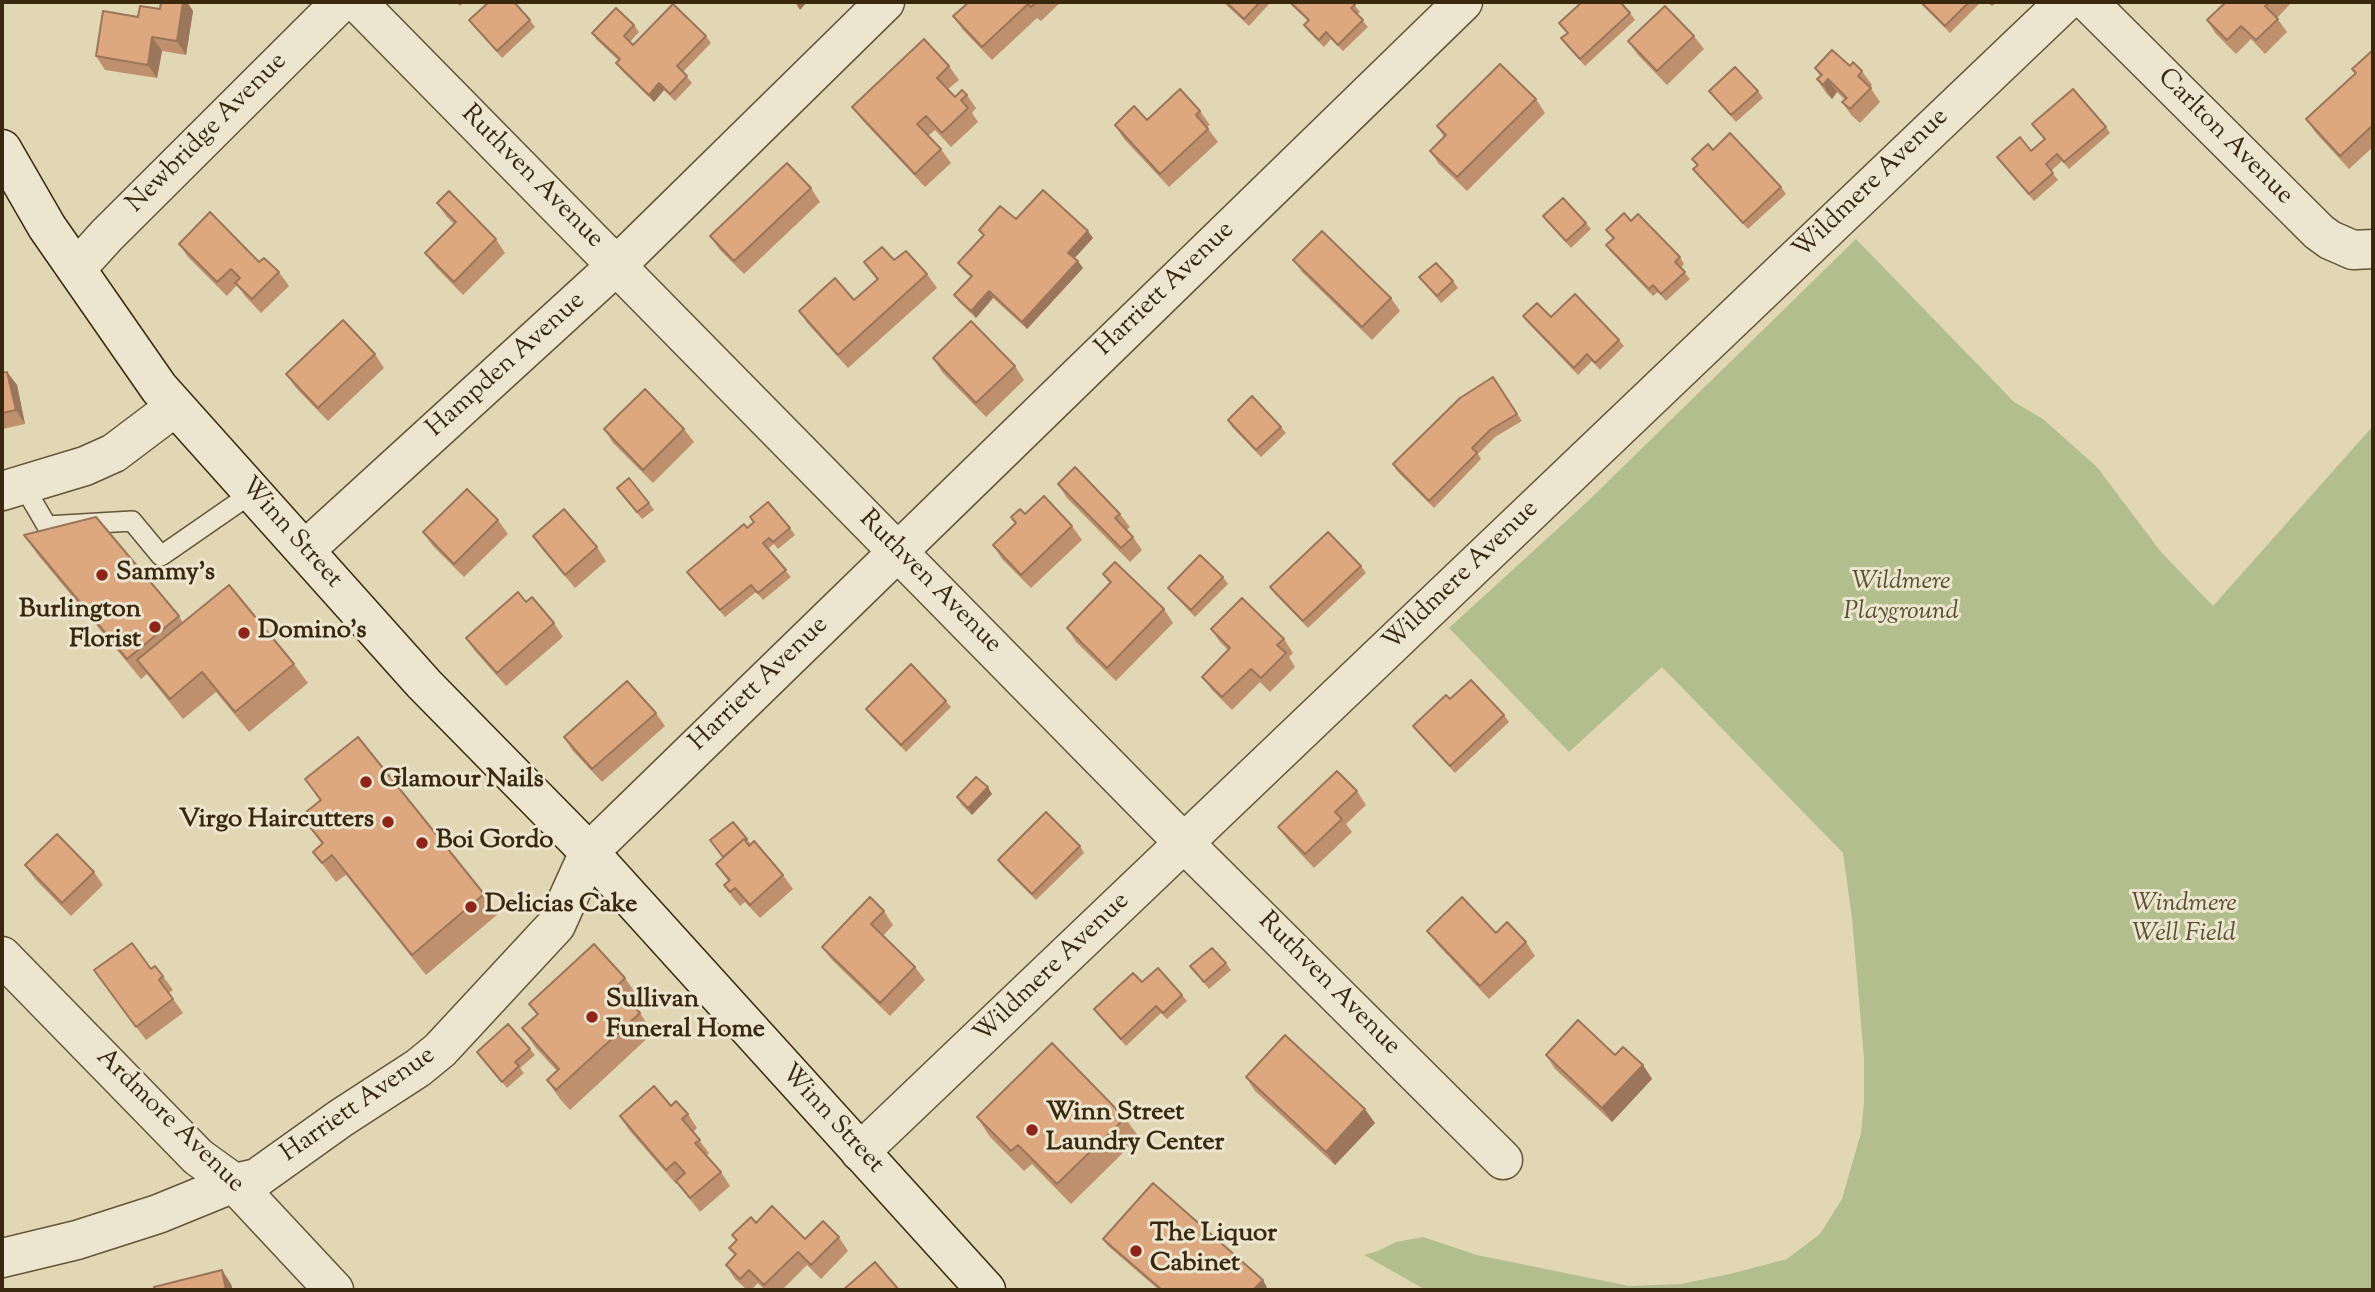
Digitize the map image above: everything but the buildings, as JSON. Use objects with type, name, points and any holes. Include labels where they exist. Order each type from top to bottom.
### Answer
[{"type":"street","name":"Newbridge Avenue","points":[[77,268],[341,2]]},
{"type":"street","name":"Ruthven Avenue","points":[[357,2],[1184,843],[1503,1160]]},
{"type":"street","name":"Hampden Avenue","points":[[305,550],[617,265],[885,2]]},
{"type":"street","name":"Harriett Avenue","points":[[2,1258],[77,1240],[257,1178],[341,1118],[418,1068],[440,1050],[556,925],[589,852],[1463,2]]},
{"type":"street","name":"Wildmere Avenue","points":[[860,1152],[2065,2]]},
{"type":"street","name":"Carlton Avenue","points":[[2088,2],[2319,232],[2353,250],[2373,249]]},
{"type":"street","name":"Winn Street","points":[[2,149],[47,227],[175,407],[424,684],[589,852],[986,1290]]},
{"type":"street","points":[[12,488],[85,466],[114,453],[175,407]]},
{"type":"street","name":"Ardmore Avenue","points":[[2,956],[198,1157],[234,1184],[334,1290]]},
{"type":"lane","points":[[12,488],[47,526],[132,521],[161,556],[252,493]]},
{"type":"green space","points":[[1856,239],[2014,402],[2043,419],[2097,467],[2161,552],[2213,606],[2373,426],[2373,1290],[1426,1290],[1364,1255],[1396,1242],[1423,1237],[1477,1255],[1629,1286],[1681,1284],[1787,1259],[1820,1234],[1842,1199],[1861,1133],[1864,1102],[1864,1058],[1852,918],[1843,853],[1662,667],[1569,752],[1449,628],[1588,501]]},
{"type":"place","name":"Sammy's","points":[[102,575]]},
{"type":"place","name":"Burlington Florist","points":[[155,627]]},
{"type":"place","name":"Domino's","points":[[244,633]]},
{"type":"place","name":"Glamour Nails","points":[[366,782]]},
{"type":"place","name":"Virgo Haircutters","points":[[388,822]]},
{"type":"place","name":"Boi Gordo","points":[[422,843]]},
{"type":"place","name":"Delicias Cake","points":[[471,907]]},
{"type":"place","name":"Sullivan Funeral Home","points":[[592,1017]]},
{"type":"place","name":"Winn Street Laundry Center","points":[[1032,1130]]},
{"type":"place","name":"The Liquor Cabinet","points":[[1136,1251]]},
{"type":"park label","name":"Wildmere Playground","points":[[1901,599]]},
{"type":"park label","name":"Windmere Well Field","points":[[2184,920]]}]
